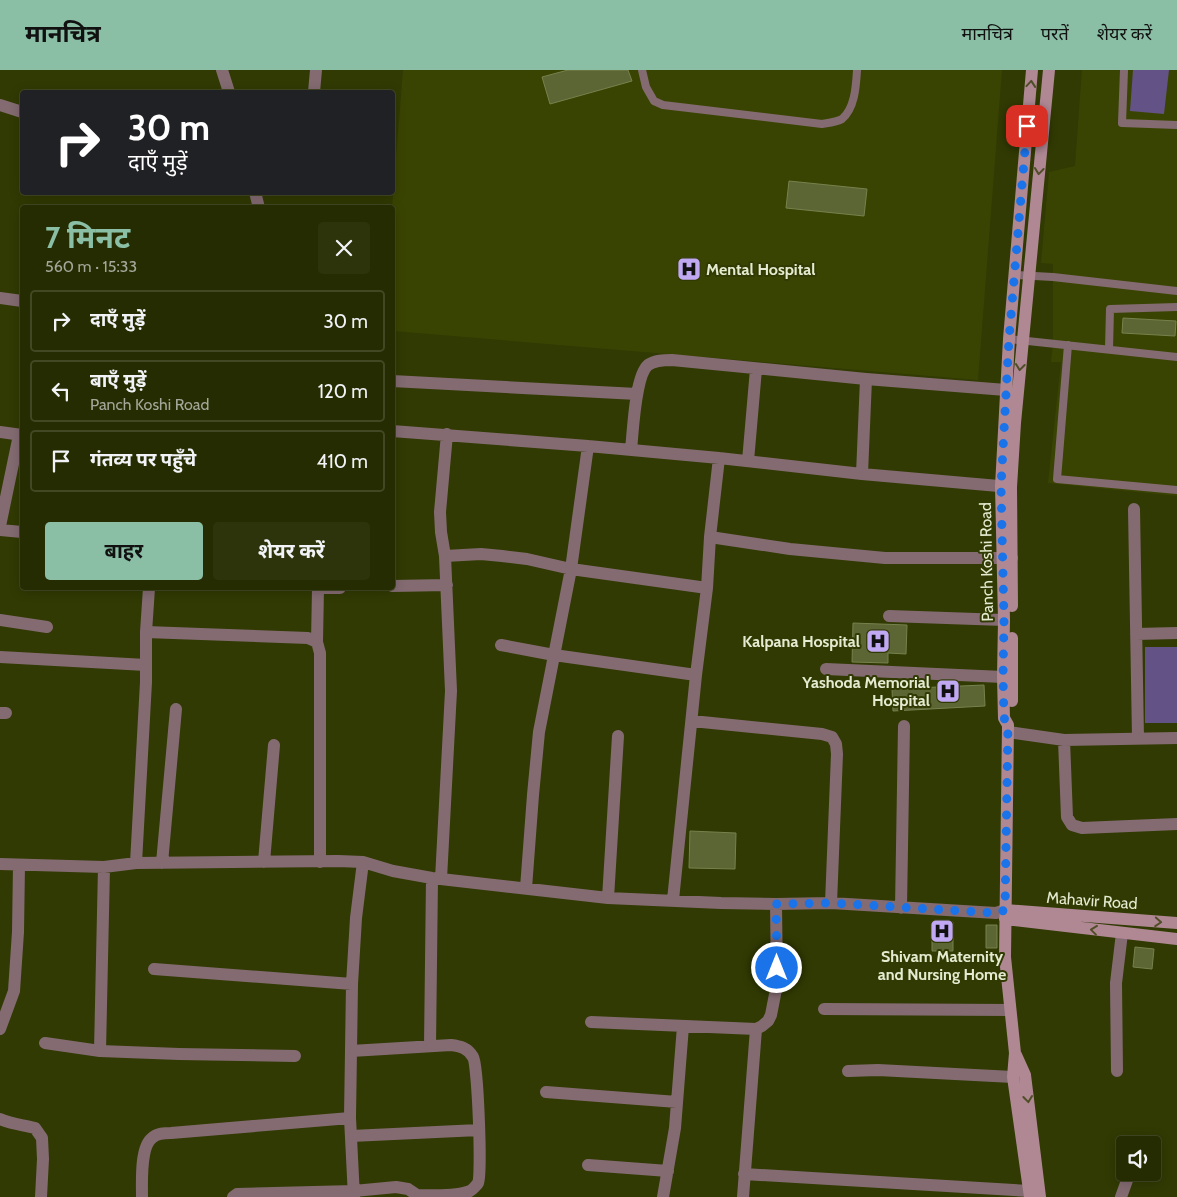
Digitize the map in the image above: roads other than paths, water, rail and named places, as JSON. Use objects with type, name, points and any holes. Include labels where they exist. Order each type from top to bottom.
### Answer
[{"type":"street","points":[[222,70],[228,90]]},
{"type":"street","points":[[314,90],[316,70]]},
{"type":"street","name":"Panch Koshi Road","points":[[1032,70],[1006,390],[1008,558],[1003,677],[1004,718],[1008,729],[1002,914],[1014,1053],[1013,1077],[1033,1195]]},
{"type":"street","points":[[395,431],[588,446],[1006,487],[1023,341],[1049,70]]},
{"type":"street","points":[[0,105],[20,111]]},
{"type":"street","points":[[0,298],[20,300]]},
{"type":"street","points":[[630,450],[637,394],[643,374],[648,365],[658,360],[1006,390]]},
{"type":"street","points":[[748,461],[756,369]]},
{"type":"street","points":[[862,474],[866,379]]},
{"type":"street","points":[[395,380],[637,394]]},
{"type":"street","points":[[0,432],[20,435]]},
{"type":"street","points":[[430,1046],[436,878],[451,691],[446,556],[441,532],[440,512],[447,434]]},
{"type":"street","points":[[0,526],[20,439]]},
{"type":"street","points":[[526,888],[539,732],[571,569],[588,446]]},
{"type":"street","points":[[673,900],[696,675],[707,588],[710,537],[719,458]]},
{"type":"street","points":[[1134,509],[1138,738]]},
{"type":"street","points":[[0,530],[20,532]]},
{"type":"street","points":[[710,537],[790,549],[885,558],[1008,558],[1012,718],[1008,729],[1064,740],[1177,738]]},
{"type":"street","points":[[446,556],[481,554],[502,556],[571,569],[707,588]]},
{"type":"street","points":[[395,586],[447,585]]},
{"type":"street","points":[[136,863],[149,590]]},
{"type":"street","points":[[318,590],[316,642],[320,653],[320,862]]},
{"type":"street","points":[[889,616],[1004,620]]},
{"type":"street","points":[[0,620],[47,627]]},
{"type":"street","points":[[146,632],[308,638],[316,642]]},
{"type":"street","points":[[1136,634],[1177,633]]},
{"type":"street","points":[[501,646],[696,675]]},
{"type":"street","points":[[0,657],[146,665]]},
{"type":"street","points":[[826,669],[1003,677]]},
{"type":"street","points":[[162,863],[176,709]]},
{"type":"street","points":[[692,721],[832,736],[836,744],[837,754],[831,903]]},
{"type":"street","points":[[901,908],[904,726]]},
{"type":"street","points":[[608,898],[618,736]]},
{"type":"street","points":[[1064,740],[1067,817],[1072,825],[1082,828],[1177,824]]},
{"type":"street","points":[[264,862],[274,745]]},
{"type":"street","points":[[354,1194],[350,1118],[352,984],[356,918],[363,862]]},
{"type":"street","points":[[0,864],[104,867],[136,863],[363,862],[393,871],[436,878],[608,898],[721,903],[831,903],[1002,914],[1122,933],[1177,939]]},
{"type":"street","points":[[0,1029],[14,990],[20,865]]},
{"type":"street","points":[[100,1051],[104,867]]},
{"type":"street","points":[[591,1022],[756,1028],[762,1026],[771,1015],[777,984],[776,904]]},
{"type":"street","name":"Mahavir Road","points":[[1002,914],[1177,923]]},
{"type":"street","points":[[1117,1071],[1116,983],[1122,933]]},
{"type":"street","points":[[154,969],[352,984]]},
{"type":"street","points":[[824,1009],[1010,1010]]},
{"type":"street","points":[[664,1197],[675,1128],[683,1026]]},
{"type":"street","points":[[743,1197],[756,1028]]},
{"type":"street","points":[[45,1043],[100,1051],[188,1055],[294,1056]]},
{"type":"street","points":[[233,1197],[237,1194],[354,1194],[396,1187],[408,1189],[417,1196],[453,1195],[471,1191],[478,1182],[480,1166],[476,1072],[473,1057],[464,1047],[451,1045],[351,1051]]},
{"type":"street","name":"Panch Koshi Road","points":[[1014,1053],[1025,1075],[1033,1195]]},
{"type":"street","points":[[848,1071],[878,1070],[1013,1077]]},
{"type":"street","points":[[546,1092],[677,1102]]},
{"type":"street","points":[[142,1197],[145,1146],[151,1138],[157,1135],[171,1132],[350,1118]]},
{"type":"street","points":[[0,1119],[35,1128],[42,1138],[41,1197]]},
{"type":"street","points":[[351,1136],[479,1130]]},
{"type":"street","points":[[588,1165],[668,1171]]},
{"type":"street","points":[[744,1174],[1033,1195]]},
{"type":"street","points":[[1121,1197],[1127,1181]]},
{"type":"lane","points":[[642,70],[646,87],[654,101],[663,105],[822,124],[841,120],[850,109],[856,87],[857,70]]},
{"type":"lane","points":[[1124,70],[1122,123],[1177,125]]},
{"type":"lane","points":[[1014,275],[1053,277],[1177,291]]},
{"type":"lane","points":[[1108,349],[1110,309],[1177,307]]},
{"type":"lane","points":[[1009,339],[1177,357]]},
{"type":"lane","points":[[1068,345],[1057,479],[1177,490]]},
{"type":"place","name":"Mental Hospital","points":[[689,269]]},
{"type":"place","name":"Kalpana Hospital","points":[[878,641]]},
{"type":"place","name":"Yashoda Memorial Hospital","points":[[948,691]]},
{"type":"place","name":"Shivam Maternity and Nursing Home","points":[[942,931]]}]
